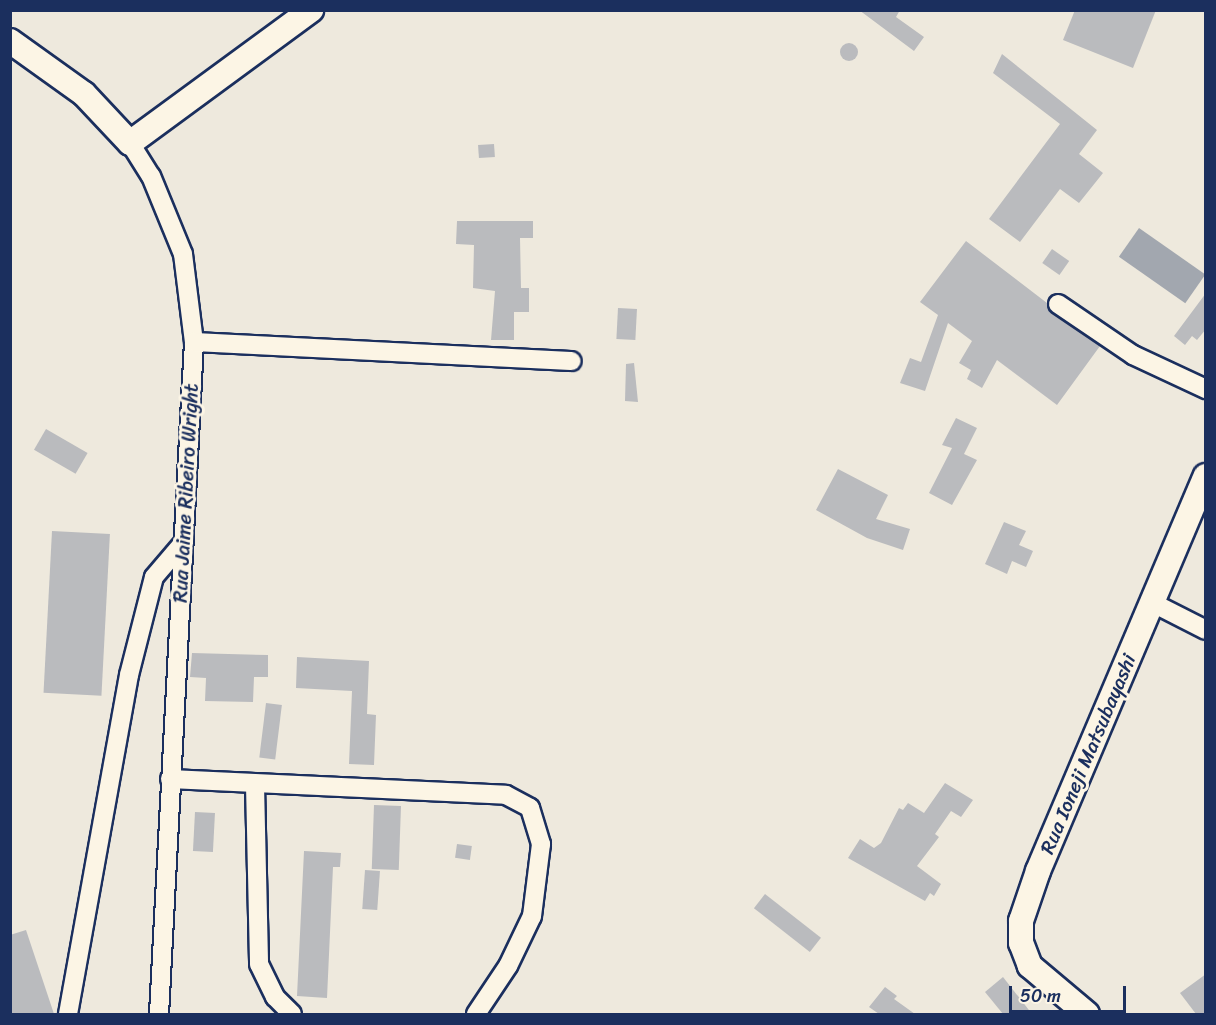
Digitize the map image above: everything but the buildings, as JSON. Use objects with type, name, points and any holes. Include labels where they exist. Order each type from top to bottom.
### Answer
[{"type":"main road","points":[[130,143],[311,10]]},
{"type":"main road","name":"Rua Jaime Ribeiro Wright","points":[[10,41],[84,94],[130,143]]},
{"type":"main road","name":"Rua Ioneji Matsubayashi","points":[[1087,1014],[1030,966],[1021,943],[1021,921],[1038,871],[1206,476]]},
{"type":"street","name":"Rua Jaime Ribeiro Wright","points":[[130,143],[151,176],[183,254],[194,342],[159,1014]]},
{"type":"street","points":[[1058,304],[1133,356],[1206,389]]},
{"type":"street","points":[[194,342],[572,362]]},
{"type":"street","points":[[68,1014],[129,675],[154,577],[183,543]]},
{"type":"street","points":[[1153,603],[1206,630]]},
{"type":"street","points":[[170,779],[255,786],[506,795],[530,808],[541,844],[532,916],[508,966],[476,1014]]},
{"type":"street","points":[[255,786],[259,964],[275,997],[292,1014]]},
{"type":"shaded area","points":[[1139,228],[1205,274],[1185,303],[1119,257]]}]
